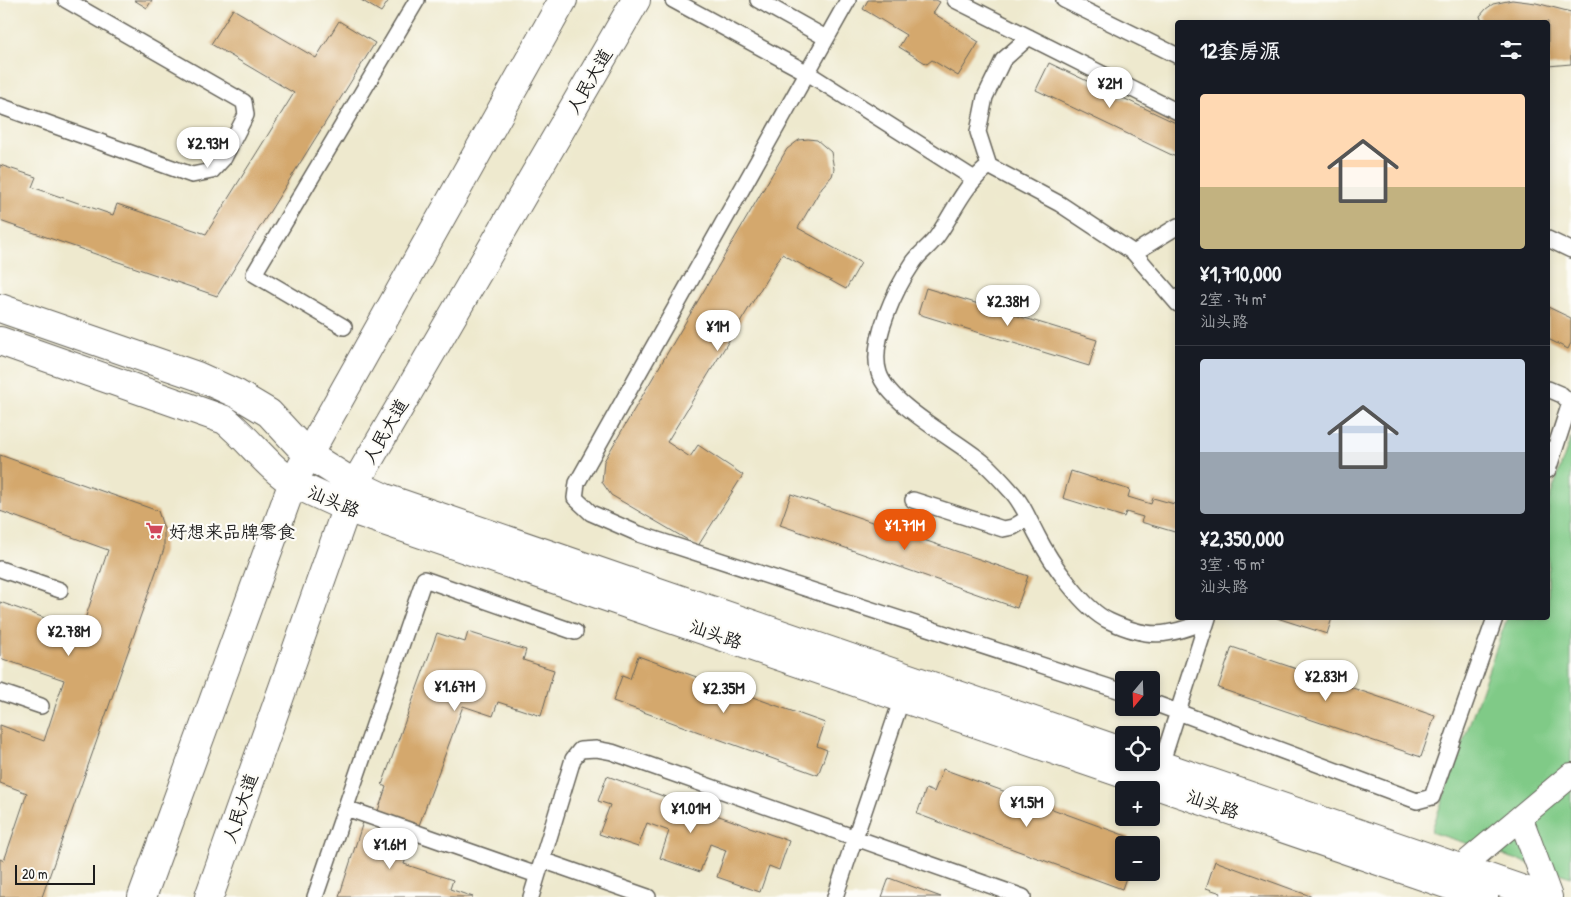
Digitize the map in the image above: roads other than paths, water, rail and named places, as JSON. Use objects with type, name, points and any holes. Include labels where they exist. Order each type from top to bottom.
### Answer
[{"type":"street","points":[[142,897],[293,482],[563,0]]},
{"type":"street","name":"人民大道","points":[[209,897],[351,496],[636,0]]},
{"type":"street","name":"汕头路","points":[[0,308],[197,376],[237,394],[269,413],[307,454],[351,496],[385,498],[1115,749]]},
{"type":"street","name":"汕头路","points":[[0,341],[225,420],[243,434],[269,463],[293,482],[351,496],[902,698],[1115,758]]},
{"type":"street","name":"汕头路","points":[[1159,771],[1456,877],[1544,897]]},
{"type":"street","points":[[1456,877],[1571,776]]},
{"type":"street","points":[[1521,819],[1550,897]]},
{"type":"street","name":"汕头路","points":[[1456,877],[1484,897]]},
{"type":"lane","points":[[0,106],[192,175],[212,171],[224,158],[246,115],[244,102],[66,0]]},
{"type":"lane","points":[[344,327],[254,274],[417,0]]},
{"type":"lane","points":[[673,0],[806,72],[973,178]]},
{"type":"lane","points":[[758,0],[826,38]]},
{"type":"lane","points":[[848,0],[577,483],[575,498],[591,512],[639,534],[1115,689]]},
{"type":"lane","points":[[956,0],[1175,110]]},
{"type":"lane","points":[[1064,0],[1175,55]]},
{"type":"lane","points":[[1029,37],[1003,60],[985,97],[978,132],[989,166],[1060,204],[1134,253],[1175,301]]},
{"type":"lane","points":[[989,166],[973,178],[937,237],[913,262],[890,306],[877,346],[878,372],[886,388],[909,409],[984,463],[1016,496],[1051,562],[1087,604],[1108,621],[1154,635],[1175,633],[1206,620]]},
{"type":"lane","points":[[1134,253],[1175,228]]},
{"type":"lane","points":[[1550,240],[1571,250]]},
{"type":"lane","points":[[1550,390],[1562,394],[1570,403],[1550,464]]},
{"type":"lane","points":[[913,500],[1003,529],[1013,527],[1028,518]]},
{"type":"lane","points":[[0,569],[60,590]]},
{"type":"lane","points":[[315,897],[424,579],[575,632]]},
{"type":"lane","points":[[1160,759],[1178,712],[1208,620]]},
{"type":"lane","points":[[1160,705],[1417,801],[1432,797],[1495,620]]},
{"type":"lane","points":[[0,692],[41,706]]},
{"type":"lane","points":[[835,897],[902,698]]},
{"type":"lane","points":[[531,897],[573,759],[580,750],[596,748],[1023,897]]},
{"type":"lane","points":[[346,808],[537,876]]},
{"type":"lane","points":[[542,860],[648,897]]},
{"type":"place","name":"好想来品牌零食","points":[[155,531]]}]
